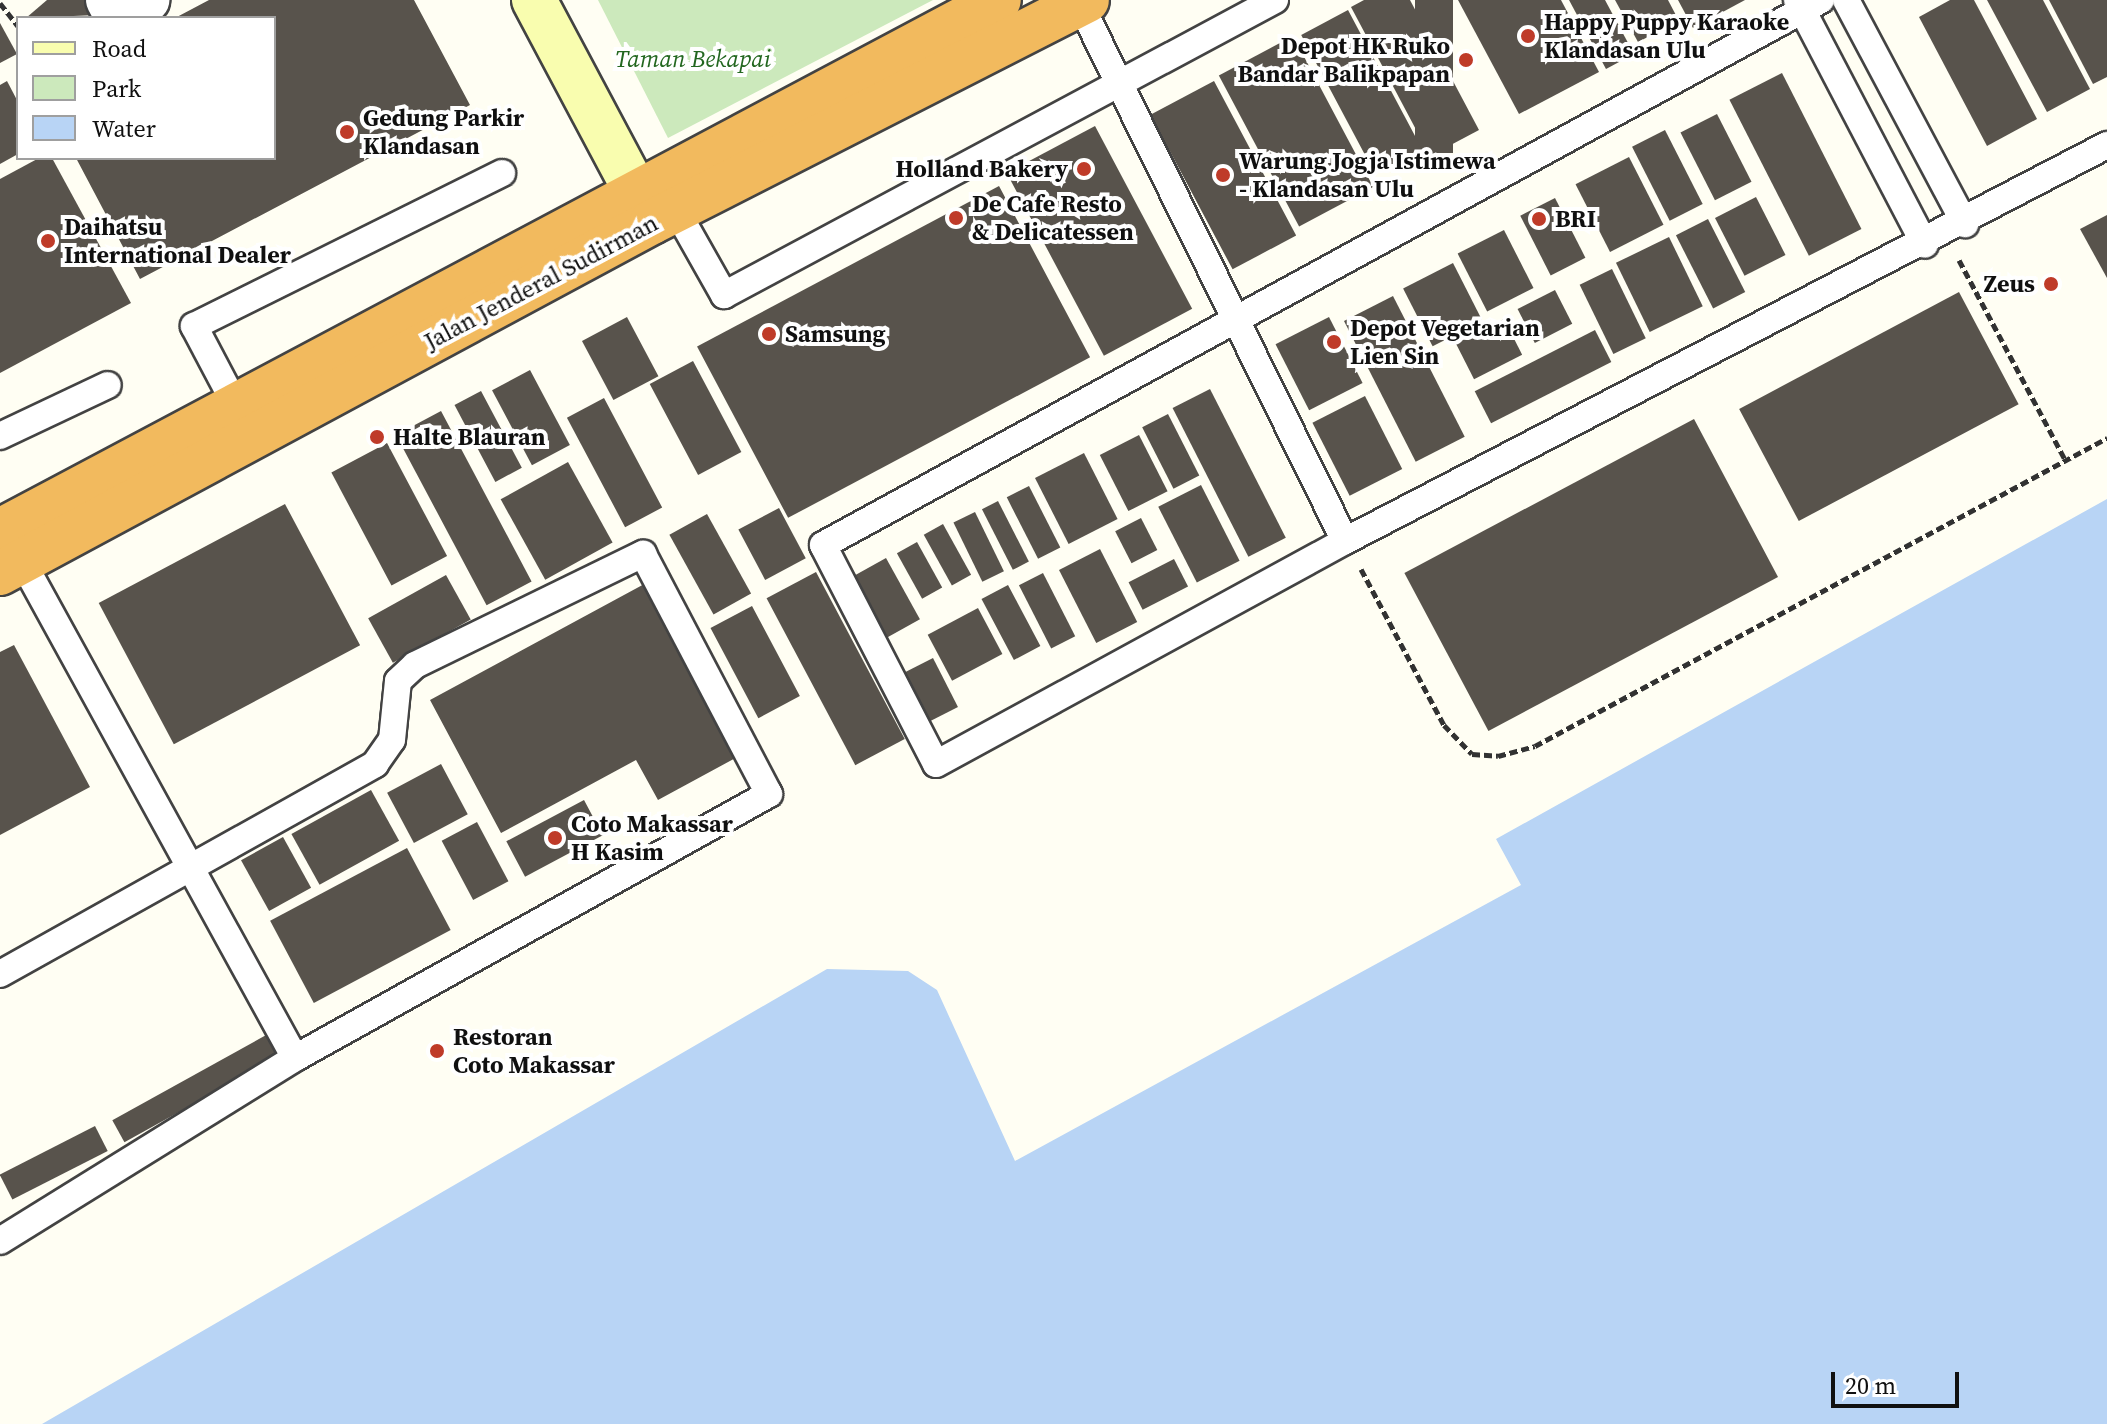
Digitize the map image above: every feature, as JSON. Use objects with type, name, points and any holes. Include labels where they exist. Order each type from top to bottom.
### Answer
[{"type":"highway","name":"Jalan Jenderal Sudirman","points":[[7,555],[654,207],[999,0]]},
{"type":"highway","name":"Jalan Jenderal Sudirman","points":[[7,555],[234,402],[1084,2]]},
{"type":"street","points":[[108,0],[115,13],[147,0]]},
{"type":"street","points":[[534,0],[654,207]]},
{"type":"lane","points":[[654,207],[724,295],[1275,0]]},
{"type":"lane","points":[[1846,0],[1945,234]]},
{"type":"lane","points":[[1084,2],[1119,83],[1345,541]]},
{"type":"lane","points":[[1945,234],[1806,4],[1237,322],[823,545],[936,764],[1345,541],[1945,234],[2107,145]]},
{"type":"lane","points":[[234,402],[194,326],[502,173]]},
{"type":"lane","points":[[0,436],[108,385]]},
{"type":"lane","points":[[0,974],[375,764],[392,740],[398,681],[415,665],[643,554],[769,794],[295,1058],[0,1241]]},
{"type":"lane","points":[[7,555],[295,1058]]},
{"type":"path","points":[[0,3],[16,23]]},
{"type":"path","points":[[1945,234],[2066,461]]},
{"type":"path","points":[[1345,541],[1444,725],[1472,754],[1498,756],[1549,739],[2107,438]]},
{"type":"green space","name":"Taman Bekapai","points":[[598,0],[933,0],[668,138]]},
{"type":"water","points":[[2107,499],[2107,1424],[42,1424],[827,969],[908,971],[937,990],[1015,1161],[1521,885],[1496,839]]},
{"type":"building","points":[[47,0],[88,0],[97,15],[73,16],[28,16]]},
{"type":"building","name":"Gedung Parkir Klandasan","points":[[209,0],[414,0],[470,105],[140,279],[77,160],[276,160],[276,16],[179,16]]},
{"type":"building","points":[[1364,0],[1410,0],[1479,130],[1430,156],[1351,7]]},
{"type":"building","points":[[1415,0],[1453,0],[1453,153],[1415,153]]},
{"type":"building","name":"Happy Puppy Karaoke Klandasan Ulu","points":[[1458,0],[1561,0],[1599,72],[1519,114]]},
{"type":"building","points":[[1569,0],[1605,0],[1634,54],[1606,69]]},
{"type":"building","points":[[1615,0],[1668,0],[1679,21],[1638,42]]},
{"type":"building","points":[[1678,0],[1745,0],[1693,28]]},
{"type":"building","points":[[1950,0],[1974,0],[2037,119],[1987,146],[1919,17]]},
{"type":"building","points":[[1987,0],[2043,0],[2090,89],[2047,112]]},
{"type":"building","points":[[2049,0],[2107,0],[2107,77],[2093,84]]},
{"type":"building","points":[[1348,10],[1422,149],[1375,174],[1301,35]]},
{"type":"building","points":[[0,23],[16,55],[0,63]]},
{"type":"building","points":[[1293,36],[1373,187],[1299,226],[1219,75]]},
{"type":"building","points":[[1782,73],[1861,229],[1809,256],[1729,100]]},
{"type":"building","points":[[7,81],[16,98],[16,155],[0,164],[0,85]]},
{"type":"building","name":"Warung Jogja Istimewa - Klandasan Ulu","points":[[1214,81],[1296,236],[1233,269],[1150,115]]},
{"type":"building","points":[[1717,114],[1752,182],[1715,200],[1680,133]]},
{"type":"building","points":[[1095,126],[1192,309],[1104,356],[1007,173]]},
{"type":"building","points":[[1665,130],[1703,204],[1670,221],[1632,147]]},
{"type":"building","points":[[1629,157],[1664,225],[1610,252],[1576,184]]},
{"type":"building","name":"Daihatsu International Dealer","points":[[35,160],[53,160],[131,303],[0,373],[0,179]]},
{"type":"building","points":[[999,186],[1090,357],[788,518],[697,347]]},
{"type":"building","points":[[1756,197],[1786,255],[1745,276],[1715,218]]},
{"type":"building","points":[[1555,198],[1585,258],[1551,275],[1520,216]]},
{"type":"building","points":[[2107,215],[2107,278],[2080,229]]},
{"type":"building","points":[[1708,219],[1745,292],[1713,308],[1676,235]]},
{"type":"building","points":[[1504,230],[1534,288],[1487,312],[1458,254]]},
{"type":"building","points":[[1669,237],[1703,306],[1650,332],[1616,263]]},
{"type":"building","points":[[1453,263],[1483,321],[1433,346],[1403,288]]},
{"type":"building","points":[[1612,269],[1646,338],[1613,354],[1580,285]]},
{"type":"building","points":[[1555,290],[1572,324],[1535,343],[1518,309]]},
{"type":"building","points":[[1959,292],[2019,404],[1799,521],[1739,409]]},
{"type":"building","points":[[1393,296],[1465,437],[1416,462],[1344,321]]},
{"type":"building","points":[[627,317],[658,376],[613,400],[582,341]]},
{"type":"building","points":[[1329,317],[1363,383],[1309,410],[1276,344]]},
{"type":"building","points":[[1504,319],[1522,355],[1474,379],[1456,344]]},
{"type":"building","points":[[1595,330],[1611,362],[1491,423],[1475,391]]},
{"type":"building","points":[[693,361],[741,452],[698,475],[650,384]]},
{"type":"building","points":[[530,370],[570,445],[532,465],[492,390]]},
{"type":"building","points":[[1210,389],[1286,538],[1248,557],[1173,408]]},
{"type":"building","points":[[481,391],[522,468],[495,482],[455,405]]},
{"type":"building","points":[[1365,396],[1402,469],[1350,496],[1312,423]]},
{"type":"building","points":[[604,398],[662,507],[625,527],[567,418]]},
{"type":"building","points":[[441,411],[532,581],[487,605],[396,435]]},
{"type":"building","points":[[1168,414],[1199,475],[1173,489],[1142,427]]},
{"type":"building","points":[[1694,419],[1778,577],[1488,731],[1404,573]]},
{"type":"building","points":[[1139,435],[1168,491],[1128,511],[1100,455]]},
{"type":"building","points":[[387,443],[447,556],[391,586],[331,473]]},
{"type":"building","points":[[1084,453],[1118,519],[1069,544],[1035,478]]},
{"type":"building","points":[[568,462],[613,542],[545,580],[501,499]]},
{"type":"building","points":[[1201,485],[1240,561],[1197,583],[1158,507]]},
{"type":"building","points":[[1029,486],[1060,547],[1038,559],[1007,497]]},
{"type":"building","points":[[998,501],[1029,562],[1013,570],[982,509]]},
{"type":"building","points":[[285,504],[360,645],[174,744],[99,603]]},
{"type":"building","points":[[779,508],[806,558],[765,580],[738,530]]},
{"type":"building","points":[[975,512],[1004,571],[982,582],[953,523]]},
{"type":"building","points":[[707,514],[751,594],[714,614],[669,535]]},
{"type":"building","points":[[1141,518],[1157,550],[1132,563],[1115,531]]},
{"type":"building","points":[[943,524],[971,575],[952,585],[924,535]]},
{"type":"building","points":[[917,542],[942,587],[922,599],[897,553]]},
{"type":"building","points":[[1100,549],[1137,622],[1096,643],[1059,570]]},
{"type":"building","points":[[886,558],[920,619],[887,638],[853,576]]},
{"type":"building","points":[[1174,559],[1188,587],[1143,610],[1129,582]]},
{"type":"building","points":[[816,572],[905,739],[855,765],[767,598]]},
{"type":"building","points":[[1043,573],[1075,636],[1051,649],[1019,585]]},
{"type":"building","points":[[446,575],[471,620],[393,663],[368,618]]},
{"type":"building","points":[[648,582],[741,755],[658,800],[636,760],[501,833],[430,700]]},
{"type":"building","points":[[1008,585],[1040,646],[1014,660],[982,599]]},
{"type":"building","points":[[752,606],[800,696],[758,718],[711,628]]},
{"type":"building","points":[[978,608],[1002,654],[952,681],[928,635]]},
{"type":"building","points":[[14,645],[90,787],[0,835],[0,652]]},
{"type":"building","points":[[933,658],[958,707],[925,724],[900,675]]},
{"type":"building","points":[[441,764],[468,814],[414,843],[387,793]]},
{"type":"building","points":[[371,790],[399,841],[320,885],[291,834]]},
{"type":"building","name":"Coto Makassar H Kasim","points":[[584,800],[603,835],[525,877],[506,841]]},
{"type":"building","points":[[477,822],[508,881],[473,900],[442,841]]},
{"type":"building","points":[[283,837],[311,888],[269,911],[241,860]]},
{"type":"building","points":[[407,848],[451,930],[314,1003],[270,921]]},
{"type":"building","points":[[268,1034],[280,1056],[124,1142],[112,1120]]},
{"type":"building","points":[[95,1126],[108,1151],[12,1200],[0,1174]]},
{"type":"place","name":"Happy Puppy Karaoke Klandasan Ulu","points":[[1528,36]]},
{"type":"place","name":"Depot HK Ruko Bandar Balikpapan","points":[[1466,60]]},
{"type":"place","name":"Gedung Parkir Klandasan","points":[[347,132]]},
{"type":"place","name":"Holland Bakery","points":[[1084,169]]},
{"type":"place","name":"Warung Jogja Istimewa - Klandasan Ulu","points":[[1223,175]]},
{"type":"place","name":"De Cafe Resto & Delicatessen","points":[[956,218]]},
{"type":"place","name":"BRI","points":[[1539,219]]},
{"type":"place","name":"Daihatsu International Dealer","points":[[48,241]]},
{"type":"place","name":"Zeus","points":[[2051,284]]},
{"type":"place","name":"Samsung","points":[[769,334]]},
{"type":"place","name":"Depot Vegetarian Lien Sin","points":[[1334,342]]},
{"type":"place","name":"Halte Blauran","points":[[377,437]]},
{"type":"place","name":"Coto Makassar H Kasim","points":[[555,838]]},
{"type":"place","name":"Restoran Coto Makassar","points":[[437,1051]]}]
